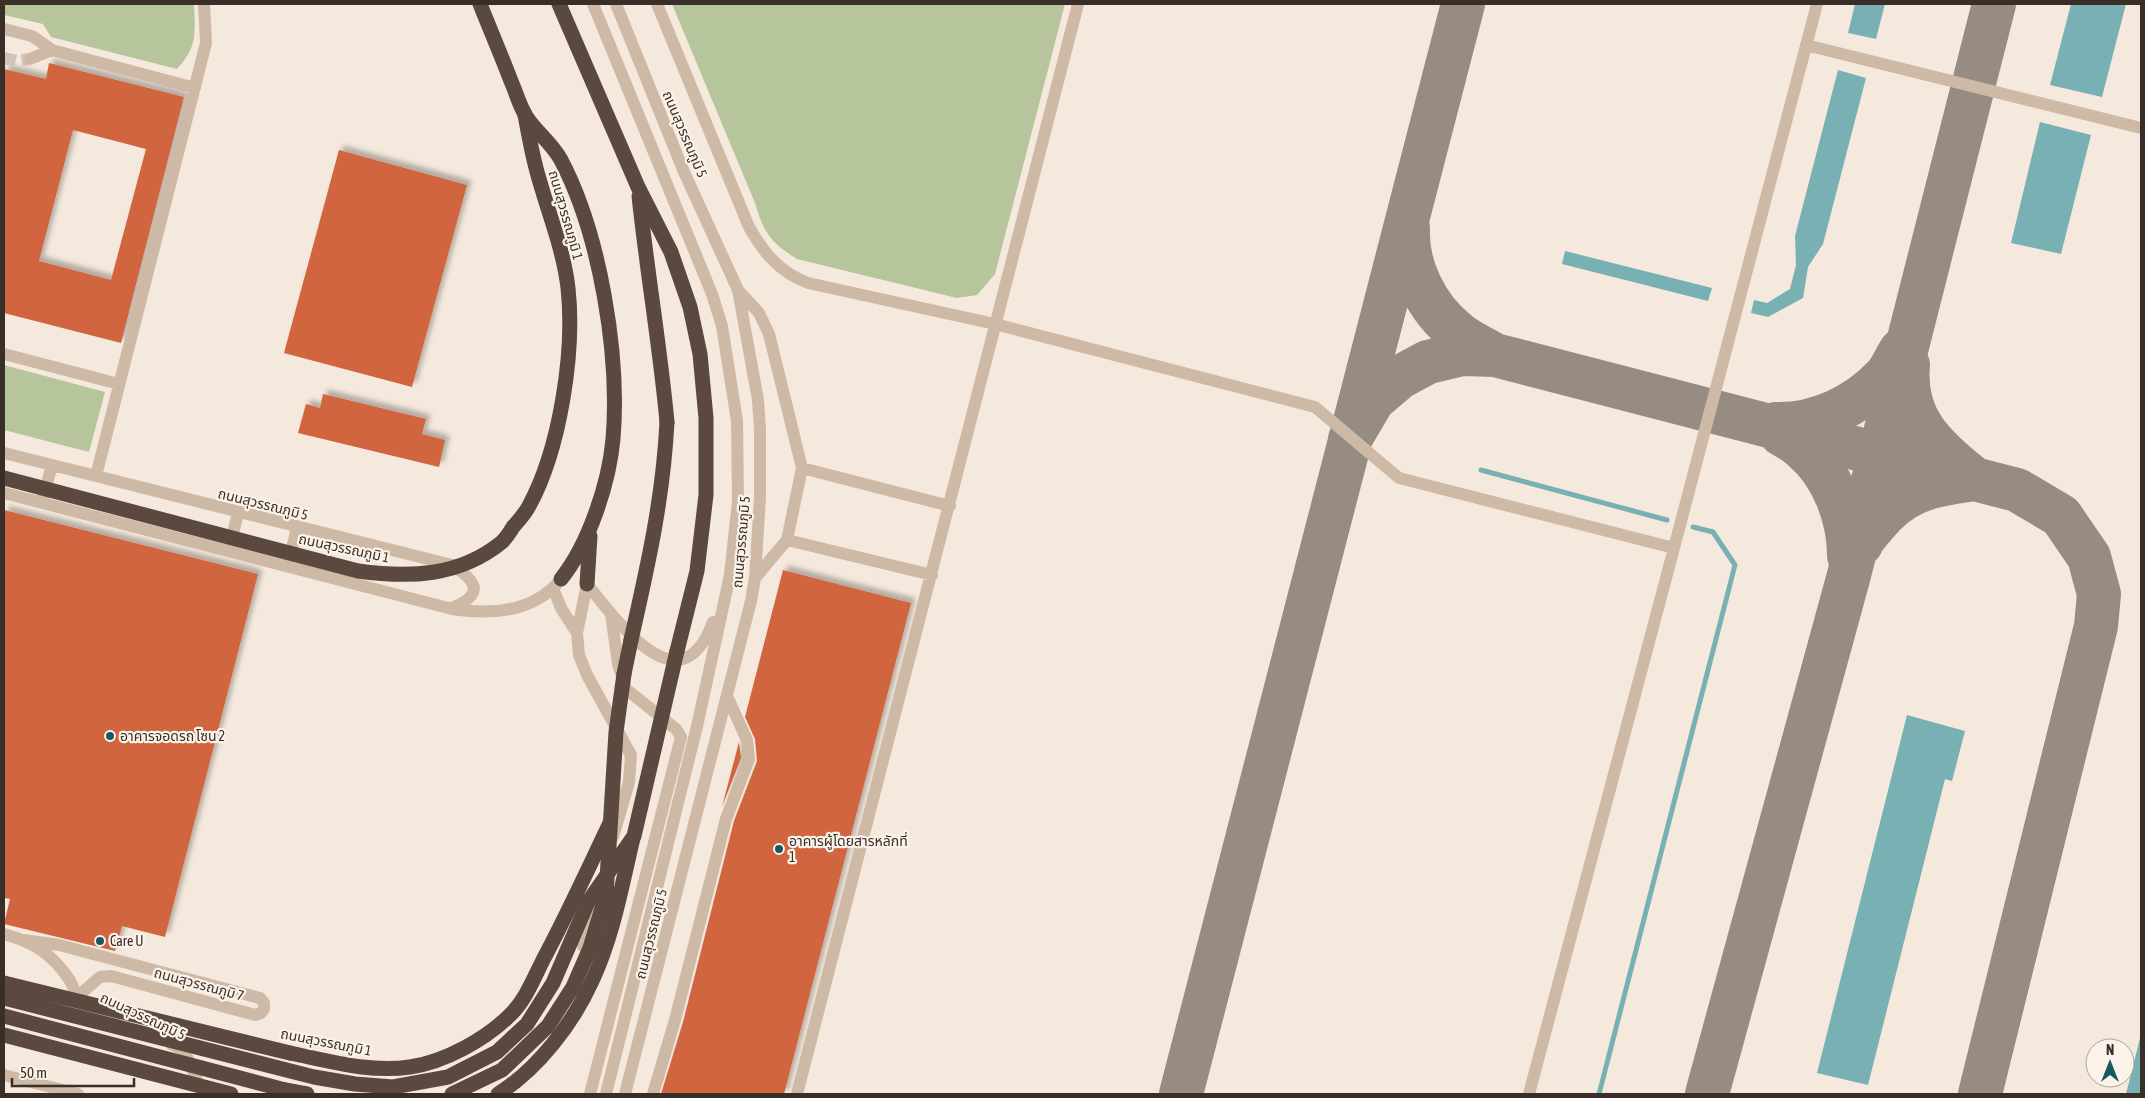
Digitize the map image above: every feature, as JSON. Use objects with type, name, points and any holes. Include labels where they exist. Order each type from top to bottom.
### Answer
[{"type":"highway","name":"ถนนสุวรรณภูมิ 1","points":[[4,478],[358,571],[390,575],[424,575],[467,563],[502,542],[529,507],[547,462],[561,412],[568,349],[568,289],[561,252],[535,164],[525,115],[480,4]]},
{"type":"highway","name":"ถนนสุวรรณภูมิ 1","points":[[498,1094],[541,1058],[570,1020],[592,981],[616,909],[666,692],[697,571],[706,494],[706,418],[700,354],[690,307],[671,252],[638,187],[559,4]]},
{"type":"highway","points":[[525,115],[560,159],[588,228],[601,271],[614,390],[613,439],[607,476],[590,525],[574,562],[557,584]]},
{"type":"highway","name":"ถนนสุวรรณภูมิ 1","points":[[452,1094],[502,1070],[548,1026],[573,988],[590,948],[606,895],[616,732],[624,674],[656,525],[664,475],[667,422],[660,349],[647,268],[638,187]]},
{"type":"highway","points":[[587,584],[590,525]]},
{"type":"highway","name":"ถนนสุวรรณภูมิ 1","points":[[4,983],[327,1061],[369,1068],[411,1067],[449,1054],[479,1040],[511,1014],[528,989],[580,890],[610,823]]},
{"type":"highway","name":"ถนนสุวรรณภูมิ 1","points":[[4,998],[314,1077],[355,1084],[393,1087],[448,1077],[497,1052],[527,1024],[553,983],[588,902],[634,836]]},
{"type":"highway","points":[[4,1016],[307,1094]]},
{"type":"highway","points":[[4,1035],[231,1094]]},
{"type":"street","points":[[96,476],[206,43],[204,4]]},
{"type":"street","name":"ถนนสุวรรณภูมิ 5","points":[[593,4],[708,286],[722,326],[737,421],[738,456],[738,500],[730,574],[698,722],[606,1094]]},
{"type":"street","name":"ถนนสุวรรณภูมิ 5","points":[[616,4],[684,172],[738,290],[758,400],[760,497],[755,578],[727,696],[625,1094]]},
{"type":"street","points":[[657,4],[749,227],[761,249],[791,276],[808,283],[994,324],[1314,407],[1399,478],[1674,548]]},
{"type":"street","points":[[797,1094],[1078,4]]},
{"type":"street","points":[[1530,1094],[1817,4]]},
{"type":"street","points":[[4,29],[32,36],[52,50],[195,88]]},
{"type":"street","points":[[1806,45],[2141,128]]},
{"type":"street","points":[[30,59],[52,50]]},
{"type":"street","points":[[738,290],[759,313],[769,334],[802,468],[787,540],[755,578]]},
{"type":"street","points":[[4,354],[119,384]]},
{"type":"street","name":"ถนนสุวรรณภูมิ 5","points":[[4,453],[297,528],[452,565],[470,577],[473,585],[473,594],[467,602],[452,608]]},
{"type":"street","points":[[42,503],[52,466]]},
{"type":"street","points":[[802,468],[950,506]]},
{"type":"street","points":[[4,493],[452,608],[474,612],[506,610],[528,605],[557,584],[561,608],[577,633]]},
{"type":"street","points":[[229,551],[238,513]]},
{"type":"street","points":[[288,566],[297,528]]},
{"type":"street","points":[[787,540],[932,575]]},
{"type":"street","name":"ถนนสุวรรณภูมิ 5","points":[[587,584],[638,644],[659,657],[676,660],[686,658],[699,650],[707,639],[730,574]]},
{"type":"street","points":[[498,1094],[552,1035],[562,1017],[629,782],[631,755],[587,676],[578,655],[577,633],[587,584]]},
{"type":"street","points":[[590,1094],[682,737],[676,729],[636,699],[626,688],[620,671],[611,614]]},
{"type":"street","points":[[653,1094],[675,1020],[726,819],[749,759],[747,740],[727,696]]},
{"type":"street","name":"ถนนสุวรรณภูมิ 7","points":[[4,934],[24,940],[59,944],[260,998],[264,1003],[264,1009],[261,1013],[255,1015],[111,976],[100,977],[77,997],[59,966],[47,954],[24,940]]},
{"type":"street","points":[[4,992],[103,1017]]},
{"type":"street","name":"ถนนสุวรรณภูมิ 5","points":[[77,997],[103,1017],[184,1050],[203,1094]]},
{"type":"street","points":[[4,1075],[78,1094]]},
{"type":"green space","points":[[4,4],[194,4],[194,39],[189,53],[177,69],[51,37],[43,24],[4,15]]},
{"type":"green space","points":[[672,4],[1065,4],[995,274],[977,295],[957,298],[797,259],[774,242],[762,222]]},
{"type":"green space","points":[[4,365],[105,392],[89,452],[4,430]]},
{"type":"water","points":[[1855,4],[1885,4],[1876,39],[1848,33]]},
{"type":"water","points":[[2071,4],[2126,4],[2102,97],[2050,85]]},
{"type":"water","points":[[1838,70],[1866,78],[1823,244],[1808,267],[1803,298],[1768,317],[1751,313],[1754,300],[1767,303],[1790,289],[1796,265],[1795,236]]},
{"type":"water","points":[[2040,122],[2091,135],[2061,254],[2011,243]]},
{"type":"water","points":[[1565,251],[1712,288],[1708,301],[1562,264]]},
{"type":"water","points":[[1907,715],[1965,731],[1952,781],[1945,779],[1868,1085],[1817,1073]]},
{"type":"water","points":[[2141,1034],[2141,1094],[2126,1094],[2128,1088],[2135,1088],[2135,1058]]},
{"type":"building","points":[[49,63],[184,97],[121,343],[4,313],[4,69],[46,79]],"holes":[[[73,130],[146,149],[111,280],[39,261]]]},
{"type":"building","points":[[339,150],[467,185],[412,387],[284,353]]},
{"type":"building","points":[[323,394],[426,419],[422,434],[445,440],[439,467],[298,433],[306,404],[320,408]]},
{"type":"building","name":"อาคารจอดรถ โซน 2","points":[[4,510],[258,574],[165,937],[122,926],[115,951],[4,924],[10,899],[4,898]]},
{"type":"building","name":"อาคารผู้โดยสารหลักที่ 1","points":[[783,570],[911,603],[784,1094],[661,1094],[683,1022],[734,821],[757,761],[755,739],[745,717]]},
{"type":"building","points":[[739,742],[741,758],[722,807]]},
{"type":"waterway","points":[[1481,470],[1667,520]]},
{"type":"waterway","points":[[1599,1094],[1735,565],[1713,532],[1693,527]]},
{"type":"taxiway","points":[[1181,1094],[1463,4]]},
{"type":"taxiway","points":[[1707,1094],[1849,575],[1994,4]]},
{"type":"taxiway","points":[[1408,228],[1408,243],[1415,272],[1428,300],[1458,333],[1495,355]]},
{"type":"taxiway","points":[[1776,424],[1806,421],[1835,412],[1849,405],[1884,377],[1901,350]]},
{"type":"taxiway","points":[[1350,439],[1373,400],[1400,377],[1428,362],[1462,354],[1495,355],[2017,490],[2061,516],[2089,557],[2099,594],[2096,626],[1980,1094]]},
{"type":"taxiway","points":[[1908,365],[1910,400],[1916,416],[1933,442],[1972,477]]},
{"type":"taxiway","points":[[1781,434],[1814,459],[1831,484],[1846,527],[1849,556]]},
{"type":"taxiway","points":[[1861,544],[1867,534],[1885,514],[1906,498],[1941,484],[1969,480]]},
{"type":"tunnel","points":[[4,58],[17,61],[30,59]]},
{"type":"place","name":"อาคารจอดรถ โซน 2","points":[[110,736]]},
{"type":"place","name":"อาคารผู้โดยสารหลักที่ 1","points":[[779,849]]},
{"type":"place","name":"Care U","points":[[100,941]]}]
